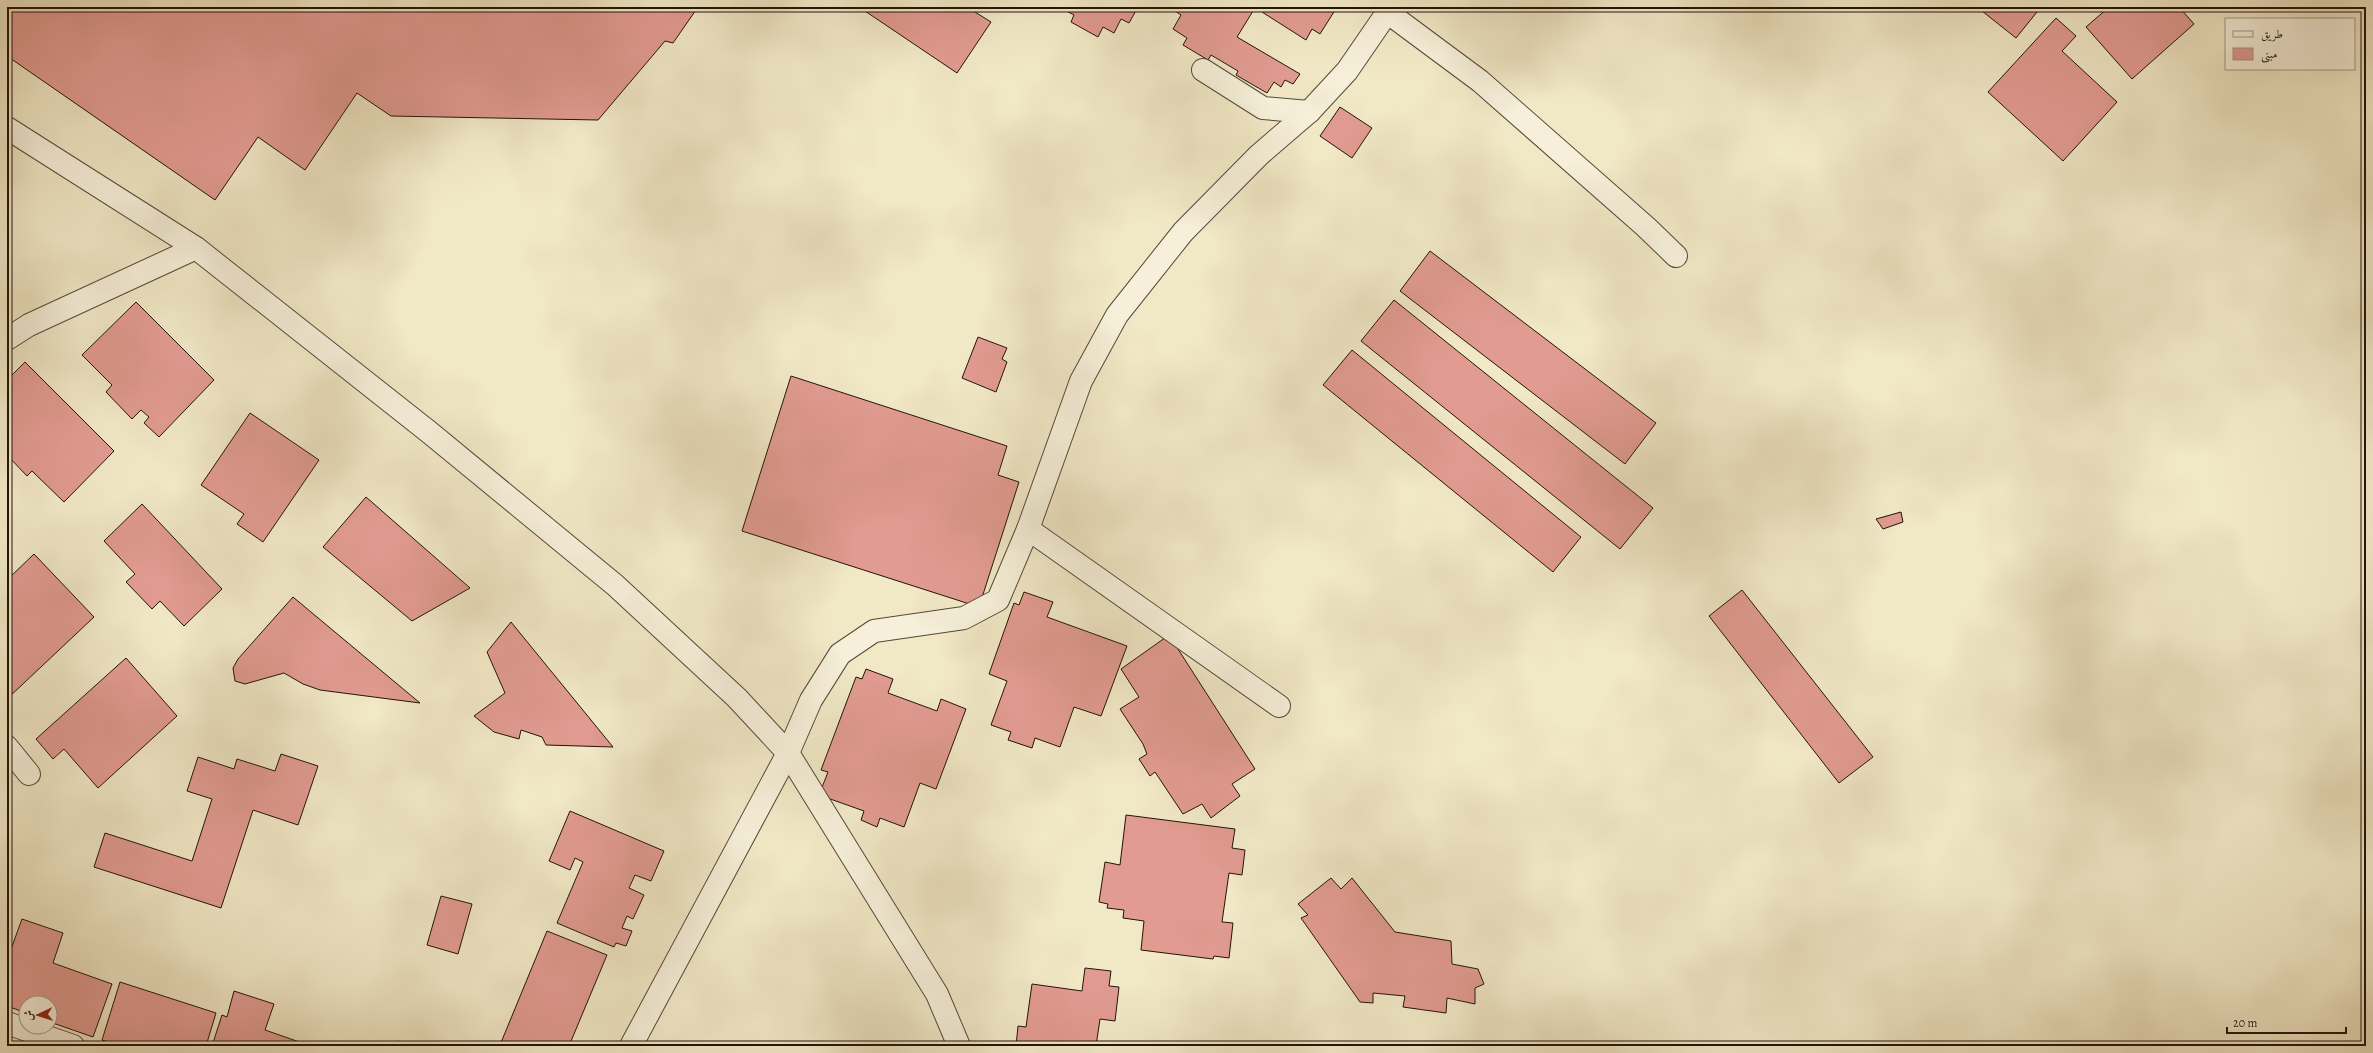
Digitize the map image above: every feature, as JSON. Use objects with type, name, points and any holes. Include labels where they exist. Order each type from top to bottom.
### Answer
[{"type":"street","points":[[631,1046],[788,753],[810,700],[840,654],[874,631],[964,618],[998,600],[1028,529],[1081,381],[1117,316],[1182,232],[1259,156],[1309,112],[1347,71],[1389,9],[1480,81],[1646,227],[1676,256]]},
{"type":"street","points":[[1203,70],[1263,108],[1309,112]]},
{"type":"street","points":[[7,128],[196,248],[429,432],[615,585],[737,698],[788,753],[937,994],[959,1046]]},
{"type":"street","points":[[7,339],[29,324],[196,248]]},
{"type":"street","points":[[1028,529],[1279,706]]},
{"type":"street","points":[[7,747],[29,774]]},
{"type":"street","points":[[7,1023],[73,1046]]},
{"type":"building","points":[[7,7],[698,7],[673,43],[665,41],[598,120],[391,116],[357,93],[305,170],[258,137],[215,200],[7,56]]},
{"type":"building","points":[[859,7],[967,7],[991,22],[957,73]]},
{"type":"building","points":[[1059,7],[1138,7],[1129,23],[1121,19],[1114,33],[1103,27],[1098,37],[1071,22],[1074,15]]},
{"type":"building","points":[[1169,7],[1246,7],[1253,11],[1237,37],[1300,74],[1293,84],[1285,80],[1281,87],[1274,82],[1267,93],[1236,75],[1238,71],[1211,55],[1208,60],[1183,45],[1187,38],[1173,29],[1181,15]]},
{"type":"building","points":[[1266,7],[1337,7],[1320,34],[1312,29],[1306,40],[1262,12]]},
{"type":"building","points":[[1977,7],[2041,7],[2016,38]]},
{"type":"building","points":[[2109,7],[2179,7],[2194,24],[2132,79],[2086,27]]},
{"type":"building","points":[[2056,18],[2076,36],[2062,51],[2117,102],[2063,161],[1988,92]]},
{"type":"building","points":[[1340,107],[1372,128],[1352,158],[1320,136]]},
{"type":"building","points":[[1430,251],[1656,423],[1625,464],[1400,291]]},
{"type":"building","points":[[1394,300],[1653,508],[1620,549],[1361,341]]},
{"type":"building","points":[[136,302],[214,380],[159,437],[144,423],[149,417],[141,410],[132,419],[106,392],[112,385],[82,355]]},
{"type":"building","points":[[978,337],[1007,348],[1002,359],[1007,362],[996,392],[962,378]]},
{"type":"building","points":[[1352,350],[1581,537],[1553,572],[1323,385]]},
{"type":"building","points":[[25,362],[114,451],[64,502],[32,471],[27,476],[7,455],[9,439],[7,438],[7,380]]},
{"type":"building","points":[[791,376],[1007,446],[998,475],[1019,482],[979,607],[742,531]]},
{"type":"building","points":[[250,413],[319,460],[263,542],[237,524],[244,514],[201,485]]},
{"type":"building","points":[[366,497],[470,588],[412,621],[323,547]]},
{"type":"building","points":[[142,504],[222,589],[184,626],[160,601],[152,609],[126,582],[135,574],[104,541]]},
{"type":"building","points":[[1901,512],[1903,522],[1883,529],[1876,519]]},
{"type":"building","points":[[34,554],[94,617],[7,699],[7,580]]},
{"type":"building","points":[[1742,590],[1873,757],[1839,783],[1709,616]]},
{"type":"building","points":[[1024,592],[1053,602],[1047,617],[1127,646],[1101,716],[1074,707],[1060,747],[1035,738],[1032,748],[1008,740],[1011,732],[991,725],[1007,681],[989,674],[1014,603],[1019,605]]},
{"type":"building","points":[[293,597],[420,703],[320,690],[303,684],[284,673],[245,684],[235,681],[233,668],[238,659]]},
{"type":"building","points":[[511,622],[613,747],[546,745],[542,737],[521,730],[519,739],[494,732],[474,716],[505,693],[487,652]]},
{"type":"building","points":[[1169,635],[1255,769],[1232,784],[1240,796],[1211,818],[1202,804],[1183,814],[1155,772],[1150,776],[1139,759],[1147,754],[1143,744],[1120,709],[1139,697],[1121,669]]},
{"type":"building","points":[[126,658],[177,716],[98,788],[64,749],[53,759],[36,739]]},
{"type":"building","points":[[866,669],[893,679],[888,693],[937,711],[941,699],[966,709],[936,789],[920,783],[904,827],[880,818],[877,827],[861,820],[864,811],[819,795],[828,772],[821,770],[856,677],[862,679]]},
{"type":"building","points":[[281,754],[318,766],[298,825],[253,810],[221,908],[94,867],[105,833],[192,861],[212,799],[187,791],[198,757],[234,769],[237,759],[275,771]]},
{"type":"building","points":[[570,811],[664,851],[651,881],[635,875],[629,888],[644,895],[633,919],[627,916],[622,928],[632,931],[626,946],[616,943],[614,947],[557,923],[583,862],[575,858],[570,870],[549,861]]},
{"type":"building","points":[[1126,815],[1235,829],[1232,848],[1245,850],[1242,875],[1229,873],[1222,922],[1233,923],[1229,958],[1214,956],[1213,959],[1141,950],[1144,921],[1123,918],[1124,910],[1107,908],[1108,904],[1099,902],[1105,862],[1120,865]]},
{"type":"building","points":[[1331,878],[1341,889],[1352,878],[1395,932],[1451,941],[1452,964],[1478,969],[1484,984],[1475,988],[1475,1004],[1447,998],[1446,1013],[1403,1007],[1405,996],[1373,993],[1373,1003],[1360,1002],[1301,918],[1308,915],[1298,904]]},
{"type":"building","points":[[441,896],[472,904],[458,954],[427,945]]},
{"type":"building","points":[[22,919],[63,933],[53,963],[112,984],[93,1037],[58,1025],[58,995],[18,995],[18,1010],[7,1006],[7,951],[10,952]]},
{"type":"building","points":[[547,931],[607,955],[569,1046],[502,1046],[500,1045]]},
{"type":"building","points":[[1085,968],[1111,971],[1109,986],[1119,987],[1115,1021],[1100,1019],[1096,1046],[1016,1046],[1018,1026],[1026,1027],[1032,984],[1082,991]]},
{"type":"building","points":[[120,982],[216,1013],[206,1046],[121,1046],[102,1040]]},
{"type":"building","points":[[234,991],[274,1004],[265,1030],[311,1046],[212,1046],[222,1015],[227,1017]]},
{"type":"building","points":[[399,1041],[412,1046],[397,1046]]}]
